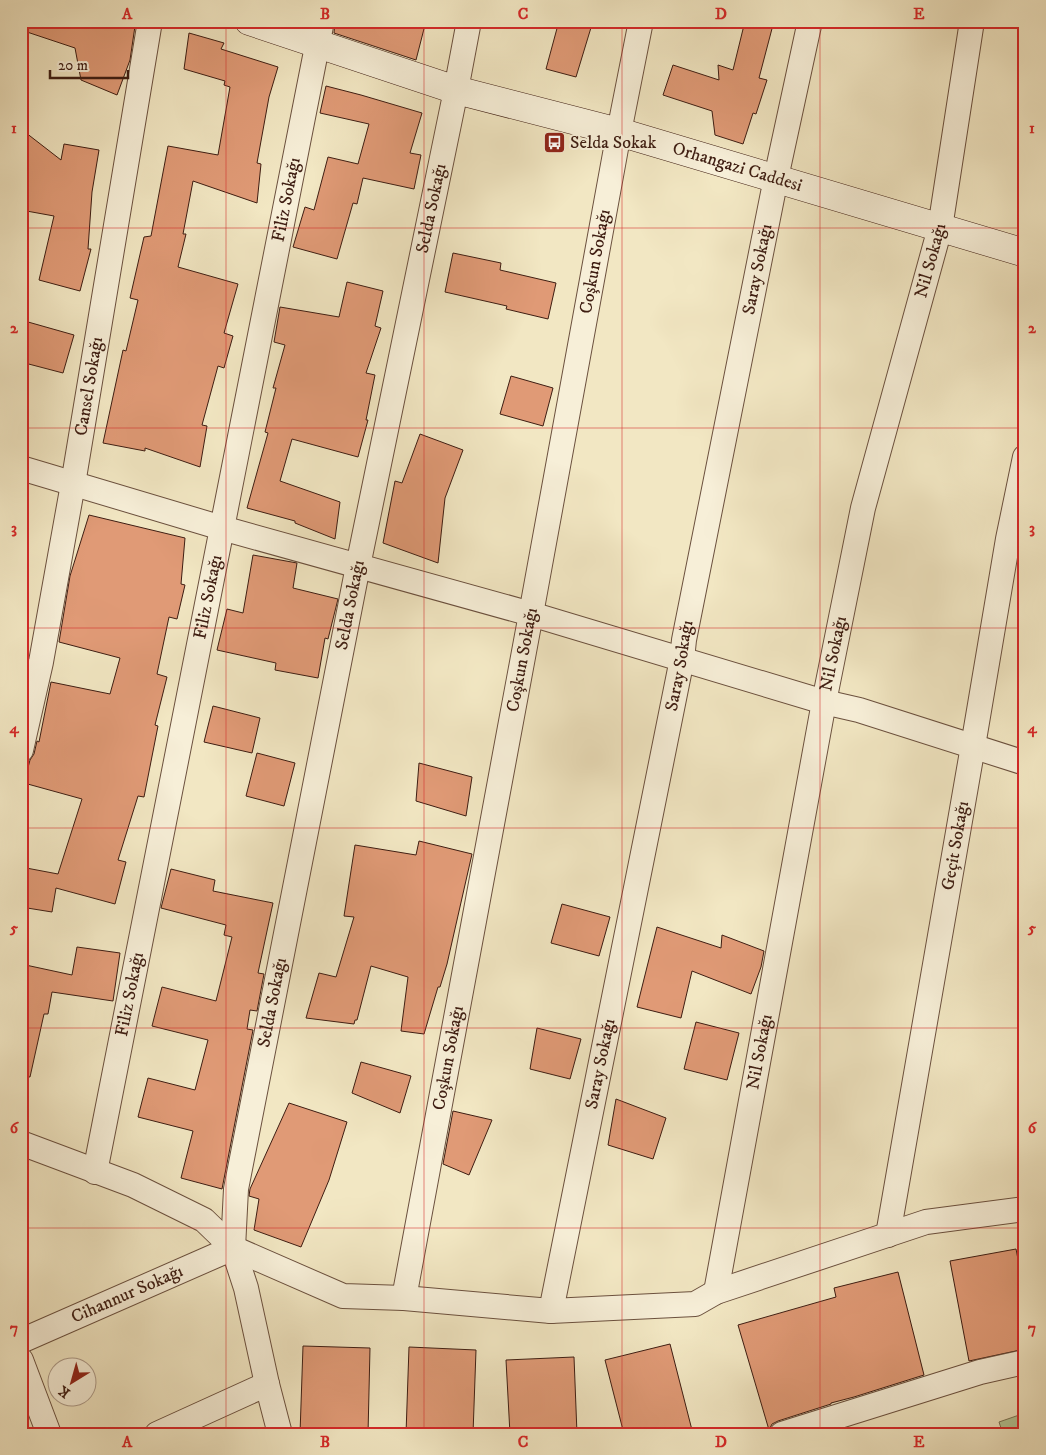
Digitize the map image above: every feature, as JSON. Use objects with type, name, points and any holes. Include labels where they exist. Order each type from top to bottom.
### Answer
[{"type":"street","name":"Cansel Sokağı","points":[[21,750],[42,662],[150,21]]},
{"type":"street","name":"Orhangazi Caddesi","points":[[248,21],[320,32],[456,90],[619,132],[1025,253]]},
{"type":"street","name":"Selda Sokağı","points":[[233,1248],[236,1189],[358,566],[469,21]]},
{"type":"street","name":"Coşkun Sokağı","points":[[404,1298],[641,21]]},
{"type":"street","name":"Saray Sokağı","points":[[550,1311],[682,659],[684,640],[776,178],[810,21]]},
{"type":"street","name":"Nil Sokağı","points":[[716,1292],[824,702],[863,508],[940,228],[972,21]]},
{"type":"street","name":"Filiz Sokağı","points":[[95,1172],[320,32]]},
{"type":"street","name":"Geçit Sokağı","points":[[888,1235],[1008,538],[1025,456]]},
{"type":"street","points":[[21,468],[222,528],[531,614],[824,702],[858,710],[1025,763]]},
{"type":"street","points":[[21,1143],[133,1186],[204,1220],[233,1248],[343,1296],[404,1298],[550,1311],[695,1304],[716,1292],[926,1222],[1025,1209]]},
{"type":"street","points":[[233,1248],[246,1288],[280,1434]]},
{"type":"street","name":"Cihannur Sokağı","points":[[21,1341],[233,1248]]},
{"type":"street","points":[[21,1360],[49,1434]]},
{"type":"street","points":[[782,1434],[980,1372],[1025,1362]]},
{"type":"street","points":[[157,1434],[267,1384]]},
{"type":"green space","points":[[1025,1413],[1025,1434],[1003,1434],[999,1422]]},
{"type":"building","points":[[21,21],[122,21],[135,26],[130,60],[117,95],[81,80],[75,48],[21,30]]},
{"type":"building","points":[[335,21],[426,21],[416,60],[334,33]]},
{"type":"building","points":[[559,21],[593,21],[576,77],[546,69]]},
{"type":"building","points":[[745,21],[774,21],[759,78],[767,80],[756,114],[753,113],[743,144],[715,135],[712,111],[663,95],[673,65],[719,80],[718,65],[733,70]]},
{"type":"building","points":[[189,33],[224,43],[221,49],[278,67],[269,97],[257,163],[261,164],[257,203],[193,181],[183,234],[186,234],[178,267],[238,284],[224,333],[233,336],[224,368],[218,366],[202,425],[207,426],[200,467],[145,448],[145,451],[103,443],[123,350],[126,351],[138,300],[130,298],[144,237],[151,236],[168,146],[218,155],[230,87],[224,85],[225,81],[184,69]]},
{"type":"building","points":[[326,86],[422,113],[410,153],[421,155],[414,189],[363,178],[357,204],[353,203],[337,259],[293,247],[305,207],[314,210],[328,157],[358,164],[369,124],[320,113]]},
{"type":"building","points":[[21,129],[61,160],[64,144],[99,150],[92,192],[88,249],[91,249],[80,291],[39,280],[54,216],[21,210]]},
{"type":"building","points":[[453,253],[501,263],[500,270],[556,283],[548,319],[506,309],[507,306],[445,292]]},
{"type":"building","points":[[347,282],[383,291],[375,326],[381,328],[366,373],[375,375],[366,420],[368,420],[358,457],[292,439],[280,481],[340,502],[335,539],[295,523],[295,521],[247,508],[268,433],[265,432],[276,388],[273,388],[285,345],[274,342],[280,307],[339,317]]},
{"type":"building","points":[[21,320],[74,335],[63,373],[21,362]]},
{"type":"building","points":[[511,376],[553,388],[543,426],[500,414]]},
{"type":"building","points":[[420,434],[463,450],[445,498],[438,563],[383,543],[395,481],[402,483]]},
{"type":"building","points":[[89,515],[185,538],[181,584],[185,585],[177,619],[169,617],[157,674],[167,677],[155,725],[158,726],[144,797],[138,796],[118,860],[126,862],[115,904],[56,888],[52,912],[21,907],[21,867],[58,874],[82,799],[24,783],[30,760],[34,754],[37,741],[39,742],[51,682],[110,694],[120,658],[59,642],[70,576]]},
{"type":"building","points":[[253,555],[297,563],[293,588],[338,599],[328,639],[325,638],[318,678],[275,670],[276,663],[217,650],[227,609],[243,613]]},
{"type":"building","points":[[213,706],[260,718],[252,753],[204,742]]},
{"type":"building","points":[[257,753],[295,763],[284,806],[246,796]]},
{"type":"building","points":[[419,763],[472,777],[466,816],[416,801]]},
{"type":"building","points":[[419,841],[472,854],[447,964],[424,1034],[401,1031],[408,977],[371,966],[357,1020],[355,1020],[354,1024],[306,1018],[319,973],[336,977],[354,917],[344,916],[355,845],[416,855]]},
{"type":"building","points":[[171,869],[215,880],[213,891],[273,903],[258,973],[264,974],[257,1011],[250,1010],[247,1029],[253,1030],[222,1189],[181,1178],[193,1131],[138,1117],[148,1078],[195,1090],[208,1040],[152,1026],[162,987],[216,1001],[232,937],[224,935],[226,925],[161,908]]},
{"type":"building","points":[[562,904],[610,917],[599,956],[551,943]]},
{"type":"building","points":[[657,927],[721,948],[722,935],[764,951],[761,967],[751,994],[692,971],[681,1018],[637,1007]]},
{"type":"building","points":[[77,947],[120,953],[113,1001],[52,992],[48,1014],[44,1014],[30,1077],[21,1076],[21,964],[72,975]]},
{"type":"building","points":[[696,1022],[739,1033],[727,1080],[684,1069]]},
{"type":"building","points":[[537,1028],[581,1039],[570,1079],[530,1069]]},
{"type":"building","points":[[361,1062],[411,1076],[400,1113],[352,1093]]},
{"type":"building","points":[[616,1099],[666,1118],[653,1159],[608,1145]]},
{"type":"building","points":[[289,1103],[347,1122],[329,1180],[301,1247],[254,1230],[259,1199],[249,1196],[250,1189]]},
{"type":"building","points":[[453,1111],[492,1120],[469,1175],[443,1164]]},
{"type":"building","points":[[1016,1249],[1025,1295],[1025,1349],[969,1361],[950,1261]]},
{"type":"building","points":[[898,1272],[924,1375],[778,1421],[772,1424],[769,1430],[738,1325],[836,1297],[834,1288]]},
{"type":"building","points":[[670,1344],[693,1434],[624,1434],[605,1360]]},
{"type":"building","points":[[303,1346],[370,1348],[368,1434],[300,1434]]},
{"type":"building","points":[[409,1347],[476,1350],[473,1434],[406,1434]]},
{"type":"building","points":[[574,1357],[577,1434],[510,1434],[506,1360]]},
{"type":"place","name":"Selda Sokak","points":[[554,143]]}]
